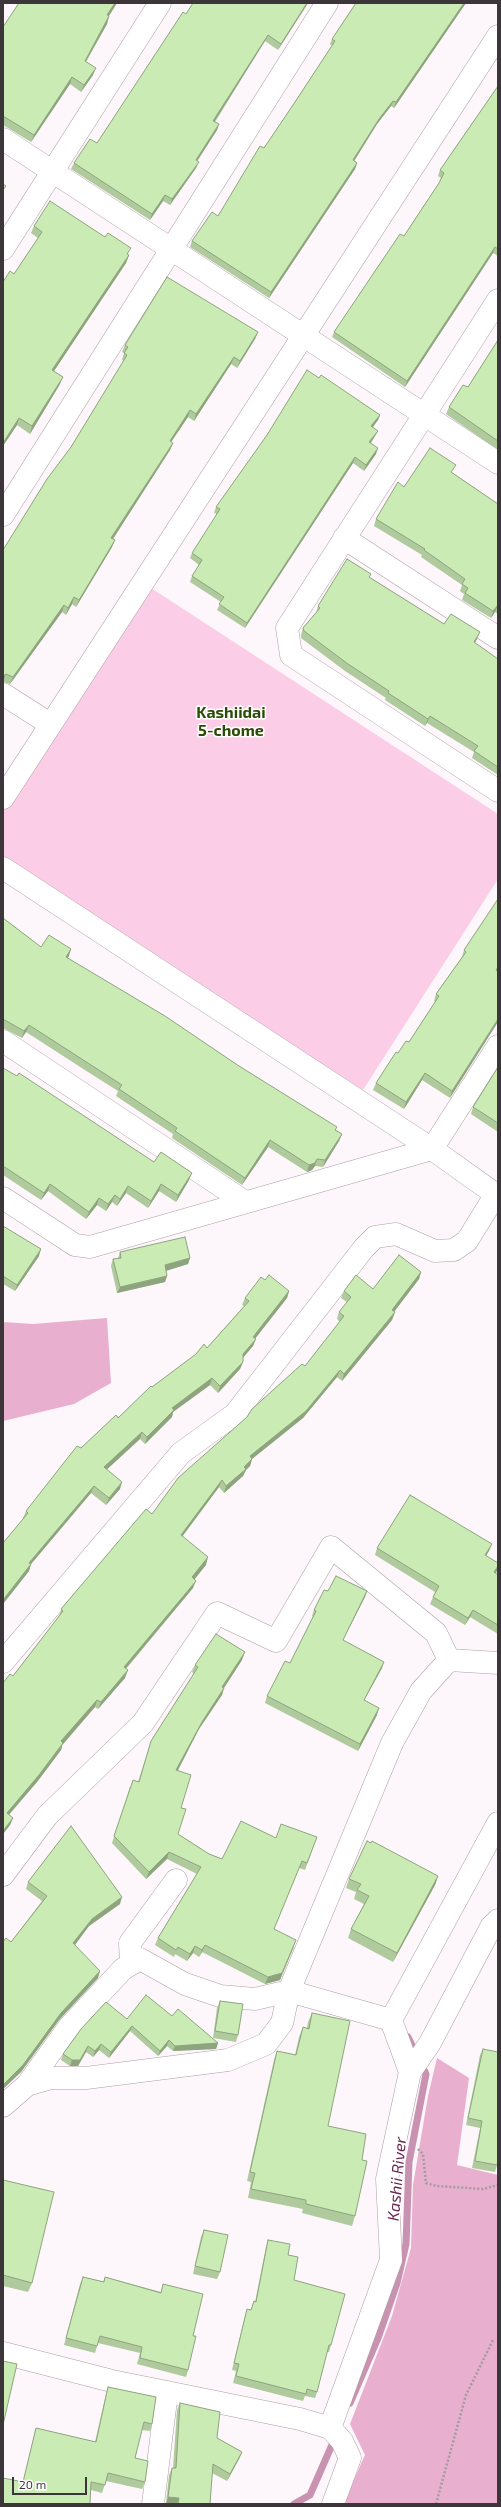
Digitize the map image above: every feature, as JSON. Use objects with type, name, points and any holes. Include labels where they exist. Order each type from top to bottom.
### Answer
[{"type":"street","points":[[3,249],[160,3]]},
{"type":"street","points":[[3,515],[327,3]]},
{"type":"street","points":[[3,798],[498,36]]},
{"type":"street","points":[[3,139],[423,416],[498,463]]},
{"type":"street","points":[[498,300],[287,628],[291,655],[498,791]]},
{"type":"street","points":[[344,538],[498,638]]},
{"type":"street","points":[[3,694],[50,724]]},
{"type":"street","points":[[3,868],[432,1149],[497,1195],[467,1241],[454,1250],[435,1251],[396,1234],[375,1237],[364,1248],[235,1414],[181,1453],[3,1662]]},
{"type":"street","points":[[3,1041],[245,1202]]},
{"type":"street","points":[[3,1198],[75,1245],[90,1247],[432,1149],[498,1046]]},
{"type":"street","points":[[3,1875],[47,1816],[143,1723],[217,1613],[276,1641],[331,1548],[436,1633],[449,1660]]},
{"type":"street","points":[[449,1660],[498,1663]]},
{"type":"street","points":[[27,2085],[51,2078],[86,2078],[228,2060],[266,2044],[282,2023],[289,1991],[392,1743],[421,1691],[449,1660]]},
{"type":"street","points":[[410,2072],[391,2020],[498,1823]]},
{"type":"street","points":[[131,1964],[130,1943],[176,1880]]},
{"type":"street","points":[[330,2428],[391,2260],[387,2179],[410,2072],[430,2043],[491,1927],[498,1920]]},
{"type":"street","points":[[3,2106],[27,2085],[69,2027],[123,1969],[140,1959],[185,1984],[220,1996],[255,1999],[289,1991],[391,2020]]},
{"type":"street","points":[[3,2353],[112,2381],[330,2428],[342,2441],[350,2458],[333,2504]]},
{"type":"street","points":[[153,2504],[167,2392]]},
{"type":"path","points":[[396,2138],[406,2140],[423,2154],[426,2183],[436,2186],[483,2189],[498,2185]]},
{"type":"path","points":[[436,2504],[466,2395],[493,2340]]},
{"type":"shaded area","points":[[151,588],[498,814],[498,879],[363,1090],[3,862],[3,807]]},
{"type":"shaded area","points":[[107,1318],[111,1383],[74,1404],[3,1421],[3,1322],[33,1324]]},
{"type":"shaded area","points":[[437,2058],[469,2078],[457,2165],[498,2175],[498,2504],[343,2504],[365,2455],[350,2424],[392,2316],[411,2248],[413,2185],[428,2096]]},
{"type":"building","points":[[19,3],[115,3],[107,15],[109,16],[85,61],[96,68],[84,85],[72,77],[34,135],[3,116],[3,27]]},
{"type":"building","points":[[193,3],[307,3],[281,44],[268,35],[213,121],[219,124],[196,160],[199,162],[172,199],[165,195],[152,214],[74,163],[90,139],[97,143],[183,12],[186,14]]},
{"type":"building","points":[[356,3],[464,3],[396,102],[393,101],[379,119],[353,160],[357,163],[271,292],[192,241],[212,212],[218,216],[260,146],[264,148],[335,41],[332,39]]},
{"type":"building","points":[[498,86],[498,249],[495,247],[407,381],[334,332],[400,234],[404,236],[439,183],[444,173],[440,170]]},
{"type":"building","points":[[50,201],[105,237],[108,233],[131,248],[127,254],[129,255],[52,370],[63,377],[32,426],[19,418],[3,443],[3,282],[10,271],[14,274],[42,232],[34,226]]},
{"type":"building","points":[[167,277],[258,332],[240,361],[234,357],[196,414],[190,410],[170,441],[173,443],[111,538],[115,540],[79,600],[74,597],[68,608],[64,605],[13,677],[6,674],[3,676],[3,550],[47,479],[71,447],[127,355],[124,353],[128,347],[125,345]]},
{"type":"building","points":[[498,340],[498,441],[449,407],[463,385],[468,387]]},
{"type":"building","points":[[307,370],[319,378],[321,375],[380,415],[371,426],[378,431],[369,442],[378,448],[366,465],[355,457],[247,623],[219,604],[224,597],[192,576],[202,560],[192,553],[220,509],[216,507],[267,435]]},
{"type":"building","points":[[430,448],[456,465],[451,472],[498,504],[498,605],[493,611],[465,593],[468,588],[462,584],[465,579],[424,550],[425,549],[376,519],[398,482],[404,487]]},
{"type":"building","points":[[347,559],[371,574],[369,577],[444,624],[451,614],[480,632],[474,642],[498,659],[498,767],[474,751],[478,746],[430,716],[428,719],[388,693],[389,691],[348,664],[304,631],[303,628],[320,608],[318,606]]},
{"type":"building","points":[[498,899],[498,967],[496,970],[498,972],[498,1019],[452,1091],[425,1073],[406,1102],[376,1083],[396,1052],[398,1053],[406,1041],[409,1042],[439,996],[436,994],[466,952],[464,950]]},
{"type":"building","points":[[3,918],[41,947],[49,935],[71,949],[66,957],[165,1016],[239,1066],[337,1127],[335,1130],[342,1134],[325,1160],[317,1159],[315,1163],[309,1165],[270,1140],[245,1178],[175,1131],[177,1128],[119,1089],[122,1085],[29,1025],[24,1031],[3,1019]]},
{"type":"building","points":[[498,1067],[498,1123],[473,1107]]},
{"type":"building","points":[[3,1068],[17,1076],[19,1073],[154,1162],[161,1152],[192,1173],[178,1195],[161,1184],[151,1201],[128,1186],[120,1199],[115,1195],[108,1204],[99,1198],[89,1212],[50,1184],[44,1193],[3,1166]]},
{"type":"building","points":[[3,1226],[41,1249],[17,1285],[3,1276]]},
{"type":"building","points":[[185,1237],[190,1258],[165,1265],[167,1276],[120,1287],[113,1259],[121,1258],[120,1252]]},
{"type":"building","points":[[399,1255],[421,1272],[392,1310],[395,1312],[344,1374],[340,1370],[306,1411],[250,1456],[252,1459],[244,1467],[246,1469],[226,1486],[222,1480],[181,1535],[208,1557],[192,1577],[196,1581],[124,1667],[128,1670],[101,1702],[97,1700],[61,1741],[63,1743],[39,1775],[7,1813],[13,1818],[3,1831],[3,1683],[10,1674],[13,1676],[63,1611],[61,1609],[146,1509],[152,1514],[178,1478],[247,1417],[252,1409],[302,1364],[305,1366],[344,1316],[339,1312],[351,1297],[344,1291],[356,1275],[373,1289]]},
{"type":"building","points":[[269,1275],[289,1291],[253,1337],[256,1339],[243,1354],[243,1362],[220,1386],[212,1378],[172,1408],[174,1410],[147,1437],[142,1432],[104,1467],[122,1482],[109,1498],[94,1486],[29,1563],[31,1564],[3,1600],[3,1543],[28,1513],[26,1511],[77,1446],[81,1448],[116,1415],[118,1418],[151,1386],[152,1387],[196,1354],[204,1344],[207,1348],[249,1301],[245,1298],[261,1277],[265,1280]]},
{"type":"building","points":[[410,1495],[492,1544],[485,1555],[498,1563],[498,1566],[494,1572],[498,1575],[498,1625],[473,1610],[468,1618],[433,1597],[439,1586],[377,1548]]},
{"type":"building","points":[[336,1576],[367,1591],[343,1640],[384,1662],[364,1700],[379,1708],[360,1744],[267,1696],[285,1661],[290,1663],[316,1611],[314,1610],[324,1590],[328,1591]]},
{"type":"building","points":[[216,1634],[245,1652],[222,1687],[224,1688],[202,1722],[176,1770],[191,1775],[181,1808],[186,1809],[178,1834],[209,1854],[222,1859],[241,1821],[276,1838],[281,1824],[317,1837],[307,1863],[302,1861],[274,1929],[296,1940],[282,1973],[268,1977],[205,1945],[202,1950],[195,1946],[190,1954],[178,1947],[176,1950],[158,1938],[201,1867],[169,1852],[149,1872],[114,1836],[133,1780],[139,1782],[151,1741],[198,1667],[195,1665]]},
{"type":"building","points":[[71,1826],[122,1897],[92,1919],[73,1943],[100,1971],[61,2013],[23,2065],[4,2084],[3,1942],[6,1938],[11,1942],[47,1896],[28,1882]]},
{"type":"building","points":[[367,1841],[371,1843],[372,1841],[438,1876],[397,1953],[351,1929],[369,1896],[357,1890],[361,1884],[349,1879]]},
{"type":"building","points":[[146,1995],[172,2016],[178,2009],[218,2043],[175,2046],[169,2040],[160,2051],[132,2026],[111,2052],[101,2044],[95,2051],[88,2046],[80,2060],[72,2060],[63,2054],[81,2029],[106,2002],[127,2019]]},
{"type":"building","points":[[220,2001],[243,2004],[238,2035],[215,2031]]},
{"type":"building","points":[[312,2013],[350,2021],[328,2126],[366,2134],[362,2160],[367,2161],[355,2216],[306,2204],[306,2200],[251,2189],[255,2173],[250,2172],[277,2051],[296,2055],[303,2027],[309,2029]]},
{"type":"building","points":[[483,2049],[498,2052],[497,2165],[475,2161],[482,2121],[468,2118]]},
{"type":"building","points":[[3,2180],[54,2192],[32,2283],[3,2275]]},
{"type":"building","points":[[204,2230],[228,2235],[220,2272],[195,2266]]},
{"type":"building","points":[[268,2240],[290,2244],[288,2255],[298,2257],[294,2280],[345,2294],[331,2345],[329,2345],[317,2392],[307,2389],[306,2394],[236,2376],[239,2364],[234,2363],[247,2309],[251,2310],[254,2301],[256,2302]]},
{"type":"building","points":[[83,2277],[104,2282],[105,2277],[161,2293],[163,2284],[203,2294],[193,2336],[196,2336],[188,2370],[140,2358],[142,2347],[100,2336],[97,2346],[66,2338]]},
{"type":"building","points":[[3,2361],[17,2364],[3,2425]]},
{"type":"building","points":[[108,2387],[156,2397],[152,2424],[144,2422],[135,2458],[148,2461],[145,2482],[108,2473],[105,2485],[91,2482],[90,2504],[3,2504],[3,2478],[23,2482],[36,2428],[96,2442]]},
{"type":"building","points":[[180,2403],[220,2412],[217,2438],[242,2452],[230,2474],[213,2464],[210,2504],[178,2504],[179,2498],[168,2497],[172,2468],[176,2468]]},
{"type":"waterway","name":"Kashii River","points":[[350,2403],[378,2338],[397,2283],[406,2244],[409,2162],[426,2074],[408,2037]]},
{"type":"waterway","name":"Kashii River","points":[[294,2504],[310,2495],[335,2438]]},
{"type":"district","name":"Kashiidai 5-chome","points":[[231,722]]}]
